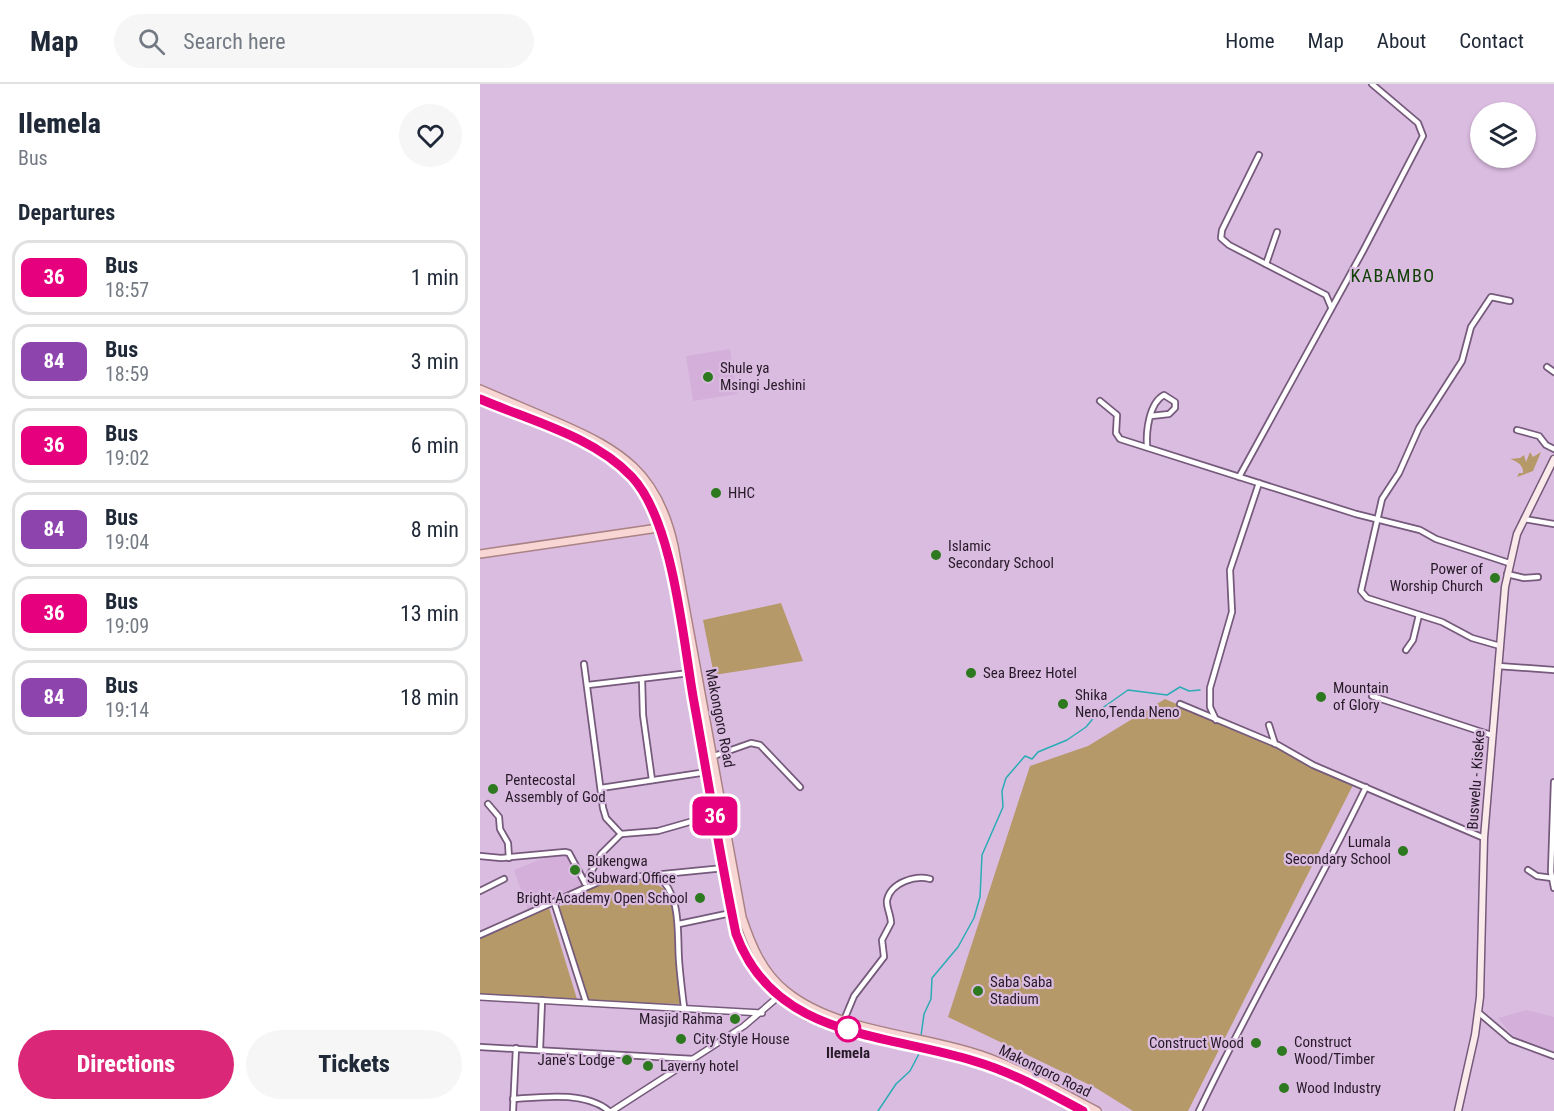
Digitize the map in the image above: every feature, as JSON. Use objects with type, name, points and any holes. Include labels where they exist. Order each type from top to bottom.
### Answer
[{"type":"main road","name":"Makongoro Road","points":[[480,389],[591,437],[619,453],[649,482],[670,526],[742,917],[760,960],[785,991],[803,1002],[844,1020],[913,1041]]},
{"type":"main road","name":"Makongoro Road","points":[[480,399],[573,438],[611,459],[642,489],[653,507],[661,528],[690,673],[731,913],[736,934],[748,963],[779,998],[798,1012],[819,1021],[913,1041],[1011,1066],[1097,1111]]},
{"type":"main road","name":"Buswelu - Kiseke","points":[[1458,1111],[1478,1012],[1484,838],[1491,735],[1507,574],[1524,519],[1554,459]]},
{"type":"main road","points":[[480,554],[670,526]]},
{"type":"main road","name":"Makongoro Road","points":[[938,1047],[999,1070],[1083,1111]]},
{"type":"street","points":[[1239,477],[1364,251],[1423,136],[1418,123],[1372,84]]},
{"type":"street","points":[[1259,155],[1220,235],[1228,245],[1326,295],[1331,307]]},
{"type":"street","points":[[1266,264],[1277,232]]},
{"type":"street","points":[[1500,646],[1479,640],[1449,625],[1362,595],[1382,499],[1399,473],[1419,428],[1465,357],[1468,335],[1475,321],[1493,296],[1510,301]]},
{"type":"street","points":[[1546,367],[1554,372]]},
{"type":"street","points":[[1147,447],[1151,416],[1161,396],[1168,396],[1174,402],[1175,408],[1169,414],[1151,416]]},
{"type":"street","points":[[1100,401],[1118,415],[1118,437],[1379,521],[1420,530],[1436,539],[1509,563]]},
{"type":"street","points":[[1517,430],[1539,436],[1544,444],[1554,449]]},
{"type":"street","points":[[1216,720],[1210,707],[1210,688],[1233,612],[1230,570],[1259,483]]},
{"type":"street","points":[[1524,519],[1554,524]]},
{"type":"street","points":[[1507,574],[1524,578],[1538,577]]},
{"type":"street","points":[[1406,650],[1413,640],[1419,615]]},
{"type":"street","points":[[584,664],[606,818],[621,834]]},
{"type":"street","points":[[1498,666],[1554,670]]},
{"type":"street","points":[[588,685],[690,673]]},
{"type":"street","points":[[642,679],[643,715],[652,780]]},
{"type":"street","points":[[1372,696],[1491,735]]},
{"type":"street","points":[[1180,704],[1275,744],[1313,765],[1484,838]]},
{"type":"street","points":[[1269,725],[1275,744]]},
{"type":"street","points":[[714,756],[751,743],[760,745],[800,787]]},
{"type":"street","points":[[602,788],[707,772]]},
{"type":"street","points":[[1554,782],[1552,878],[1554,888]]},
{"type":"street","points":[[1199,1111],[1251,1007],[1325,871],[1366,787]]},
{"type":"street","points":[[488,804],[498,817],[500,829],[508,843],[509,858]]},
{"type":"street","points":[[585,885],[601,854],[621,834],[658,831],[714,815]]},
{"type":"street","points":[[480,856],[509,858],[568,853],[585,885]]},
{"type":"street","points":[[480,935],[554,902],[585,885],[608,879],[724,868]]},
{"type":"street","points":[[1528,870],[1537,876],[1552,878]]},
{"type":"street","points":[[657,875],[668,888],[679,924],[679,960],[684,1007]]},
{"type":"street","points":[[844,1020],[854,996],[884,957],[882,940],[891,923],[886,903],[889,895],[895,888],[914,878],[930,879]]},
{"type":"street","points":[[480,891],[504,879]]},
{"type":"street","points":[[554,902],[586,1002]]},
{"type":"street","points":[[679,924],[731,913]]},
{"type":"street","points":[[513,1099],[578,1099],[599,1104],[610,1111],[762,1013],[785,991]]},
{"type":"street","points":[[480,998],[684,1007],[762,1013]]},
{"type":"street","points":[[540,1049],[542,1000]]},
{"type":"street","points":[[1478,1012],[1511,1040],[1554,1056]]},
{"type":"street","points":[[480,1047],[693,1059]]},
{"type":"street","points":[[513,1111],[516,1048]]},
{"type":"shaded area","points":[[730,349],[737,394],[693,401],[686,356]]},
{"type":"shaded area","points":[[1530,452],[1533,457],[1541,452],[1533,471],[1517,477],[1519,473],[1523,473],[1522,468],[1510,459],[1524,455],[1526,462]]},
{"type":"shaded area","points":[[781,603],[803,661],[714,675],[703,620]]},
{"type":"shaded area","points":[[1165,699],[1275,747],[1353,785],[1188,1111],[1133,1111],[1096,1088],[948,1017],[1030,766],[1088,746]]},
{"type":"shaded area","points":[[566,849],[586,887],[528,910],[514,870]]},
{"type":"shaded area","points":[[648,879],[666,890],[674,915],[683,1004],[584,1002],[559,907],[605,881]]},
{"type":"shaded area","points":[[547,901],[577,999],[480,994],[480,931]]},
{"type":"shaded area","points":[[1527,1010],[1554,1017],[1554,1052],[1513,1039],[1498,1018]]},
{"type":"waterway","points":[[921,1036],[924,1014],[931,999],[932,978],[958,947],[974,918],[980,897],[982,855],[1003,807],[1002,791],[1006,778],[1025,756],[1032,759],[1038,752],[1067,740],[1086,727],[1101,709],[1128,690],[1167,695],[1180,687],[1189,691],[1200,690]]},
{"type":"waterway","points":[[878,1111],[896,1084],[910,1071],[921,1050]]},
{"type":"bus line","name":"36","points":[[480,399],[602,452],[634,479],[653,507],[661,528],[681,619],[736,934],[742,951],[754,972],[779,998],[808,1017],[975,1061],[1018,1078],[1083,1111]]},
{"type":"place","name":"Shule ya Msingi Jeshini","points":[[708,377]]},
{"type":"place","name":"HHC","points":[[716,493]]},
{"type":"place","name":"Islamic Secondary School","points":[[936,555]]},
{"type":"place","name":"Power of Worship Church","points":[[1495,578]]},
{"type":"place","name":"Sea Breez Hotel","points":[[971,673]]},
{"type":"place","name":"Mountain of Glory","points":[[1321,697]]},
{"type":"place","name":"Shika Neno,Tenda Neno","points":[[1063,704]]},
{"type":"place","name":"Pentecostal Assembly of God","points":[[493,789]]},
{"type":"place","name":"Lumala Secondary School","points":[[1403,851]]},
{"type":"place","name":"Bukengwa Subward Office","points":[[575,870]]},
{"type":"place","name":"Bright Academy Open School","points":[[700,898]]},
{"type":"place","name":"Saba Saba Stadium","points":[[978,991]]},
{"type":"place","name":"Masjid Rahma","points":[[735,1019]]},
{"type":"place","name":"Ilemela","points":[[848,1029]]},
{"type":"place","name":"City Style House","points":[[681,1039]]},
{"type":"place","name":"Construct Wood","points":[[1256,1043]]},
{"type":"place","name":"Construct Wood/Timber","points":[[1282,1051]]},
{"type":"place","name":"Jane's Lodge","points":[[627,1060]]},
{"type":"place","name":"Laverny hotel","points":[[648,1066]]},
{"type":"place","name":"Wood Industry","points":[[1284,1088]]},
{"type":"district","name":"KABAMBO","points":[[1393,276]]}]
